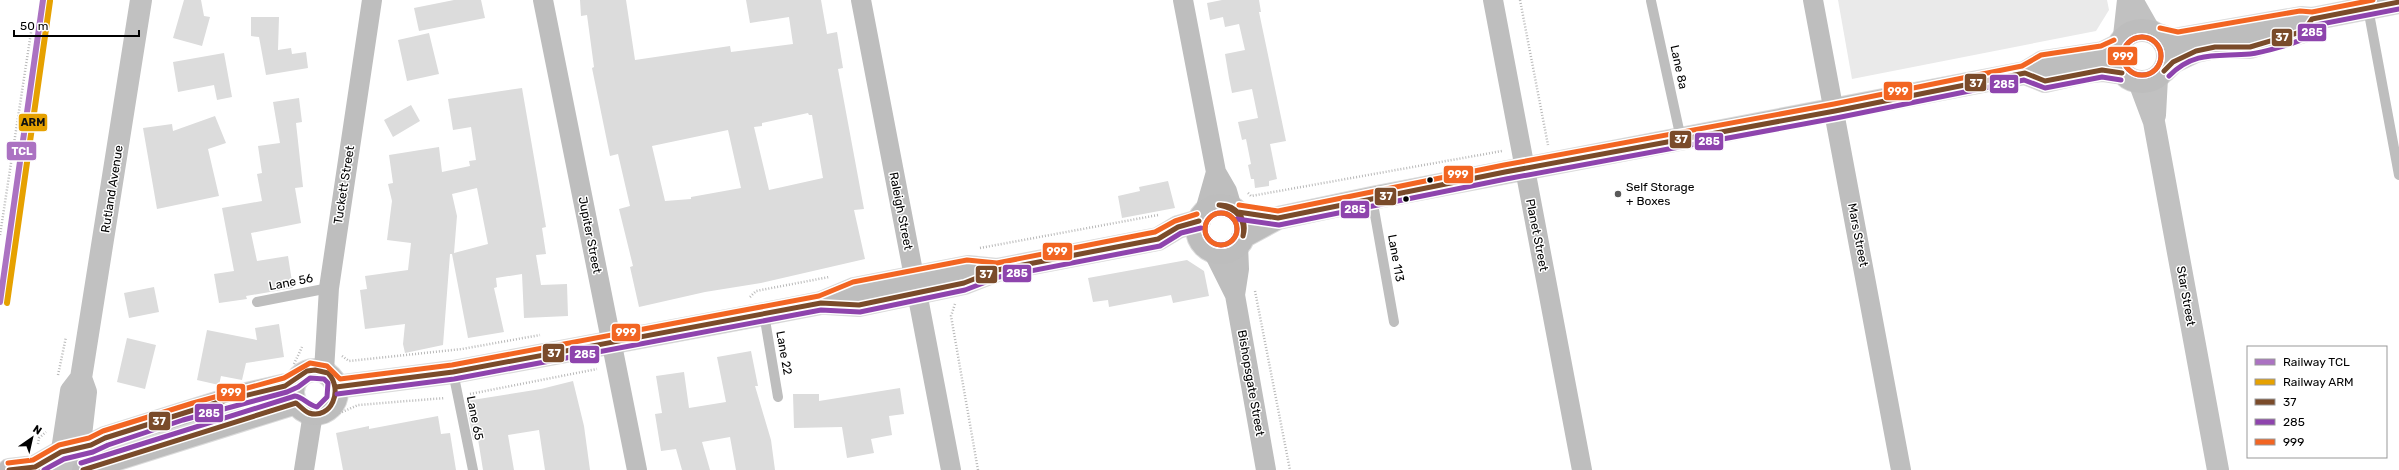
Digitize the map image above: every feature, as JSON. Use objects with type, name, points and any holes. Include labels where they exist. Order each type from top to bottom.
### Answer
[{"type":"main road","points":[[1204,231],[1227,252],[1241,241],[1278,218],[1524,168],[1835,111],[2026,73],[2043,62],[2103,53],[2136,30],[2154,32],[2170,39],[2179,39],[2301,18],[2312,19],[2399,2]]},
{"type":"main road","points":[[2026,73],[2044,80],[2102,70],[2145,76],[2196,51],[2215,47],[2250,47],[2304,31],[2312,19]]},
{"type":"main road","points":[[2145,76],[2168,56],[2167,48],[2154,32]]},
{"type":"main road","points":[[2121,41],[2116,60],[2145,76]]},
{"type":"main road","points":[[301,400],[304,373],[310,370],[330,379],[453,372],[821,303],[854,289],[964,283],[997,270],[1158,239],[1180,243],[1204,231],[1218,205],[1235,210],[1278,218]]},
{"type":"main road","points":[[1235,210],[1245,226],[1241,241]]},
{"type":"main road","points":[[9,470],[39,468],[66,456],[242,396],[301,400],[320,413],[332,406],[337,394],[330,379]]},
{"type":"main road","points":[[82,470],[301,400]]},
{"type":"street","name":"Rutland Avenue","points":[[77,470],[66,456],[86,392],[81,378],[141,0]]},
{"type":"street","name":"Tuckett Street","points":[[330,379],[329,288],[372,0]]},
{"type":"street","name":"Jupiter Street","points":[[543,0],[637,470]]},
{"type":"street","name":"Raleigh Street","points":[[861,0],[951,470]]},
{"type":"street","points":[[1183,0],[1216,172],[1227,191],[1235,210]]},
{"type":"street","name":"Planet Street","points":[[1493,0],[1582,470]]},
{"type":"street","name":"Mars Street","points":[[1813,0],[1901,470]]},
{"type":"street","points":[[2121,41],[2128,0]]},
{"type":"street","points":[[2132,0],[2154,32]]},
{"type":"street","name":"Star Street","points":[[2145,76],[2218,470]]},
{"type":"street","points":[[1204,231],[1216,172]]},
{"type":"street","name":"Bishopsgate Street","points":[[1204,231],[1235,296],[1266,470]]},
{"type":"street","name":"Bishopsgate Street","points":[[1235,296],[1241,241]]},
{"type":"street","points":[[301,400],[304,470]]},
{"type":"lane","name":"Lane 8a","points":[[1651,1],[1681,139]]},
{"type":"lane","points":[[2368,8],[2399,175]]},
{"type":"lane","name":"Lane 113","points":[[1372,198],[1394,322]]},
{"type":"lane","name":"Lane 56","points":[[257,302],[329,288]]},
{"type":"lane","name":"Lane 22","points":[[764,314],[778,397]]},
{"type":"lane","name":"Lane 65","points":[[453,372],[473,470]]},
{"type":"path","points":[[1520,0],[1548,146]]},
{"type":"path","points":[[0,235],[32,26]]},
{"type":"path","points":[[1242,189],[1251,196],[1502,151]]},
{"type":"path","points":[[976,249],[1161,215]]},
{"type":"path","points":[[1254,286],[1290,470]]},
{"type":"path","points":[[955,302],[951,316],[978,470]]},
{"type":"path","points":[[341,349],[341,354],[349,361],[462,349],[546,333]]},
{"type":"shaded area","points":[[1838,0],[2107,0],[2109,10],[2096,31],[1852,79]]},
{"type":"building","points":[[184,0],[201,0],[204,16],[210,17],[202,46],[173,38]]},
{"type":"building","points":[[454,0],[481,0],[485,18],[419,31],[414,8]]},
{"type":"building","points":[[580,0],[626,0],[635,60],[730,46],[731,52],[793,44],[789,17],[750,23],[746,0],[821,0],[827,34],[837,32],[843,68],[838,69],[864,209],[854,210],[865,259],[761,283],[705,292],[639,307],[630,267],[633,266],[619,209],[630,206],[618,154],[610,156],[592,68],[594,67],[587,15],[581,16]],"holes":[[[808,113],[809,115],[812,115],[823,178],[769,190],[754,127],[762,126],[762,123]],[[728,130],[741,188],[691,197],[691,199],[665,201],[652,146]]]},
{"type":"building","points":[[1222,0],[1259,0],[1261,12],[1259,12],[1286,141],[1270,144],[1277,179],[1269,181],[1269,186],[1255,188],[1254,179],[1251,179],[1248,165],[1251,164],[1246,139],[1242,140],[1238,122],[1258,118],[1252,89],[1232,93],[1229,78],[1225,54],[1245,50],[1239,24],[1225,27],[1223,17],[1210,20],[1207,3]]},
{"type":"building","points":[[251,17],[279,17],[278,50],[291,48],[292,54],[306,52],[308,68],[266,75],[259,37],[251,36]]},
{"type":"building","points":[[429,33],[439,74],[407,81],[398,40]]},
{"type":"building","points":[[224,53],[232,97],[217,100],[214,85],[178,92],[173,62]]},
{"type":"building","points":[[522,88],[546,227],[542,228],[546,254],[536,255],[541,285],[567,284],[568,316],[524,318],[522,274],[496,278],[497,287],[494,288],[504,332],[468,338],[452,254],[450,254],[443,345],[405,353],[403,344],[405,324],[365,329],[360,290],[367,289],[365,276],[408,270],[411,243],[387,240],[392,201],[388,184],[393,183],[389,155],[439,147],[442,172],[470,166],[469,161],[476,160],[471,127],[453,130],[448,99]],"holes":[[[477,188],[488,244],[454,253],[457,216],[452,194]]]},
{"type":"building","points":[[299,98],[302,122],[296,123],[303,187],[295,188],[301,223],[251,233],[257,261],[288,256],[293,288],[246,296],[247,299],[219,303],[214,274],[234,271],[222,208],[262,201],[257,174],[262,173],[258,146],[280,143],[273,102]]},
{"type":"building","points":[[411,105],[420,121],[393,137],[384,120]]},
{"type":"building","points":[[215,116],[226,143],[208,149],[219,196],[157,209],[143,128],[172,124],[173,131]]},
{"type":"building","points":[[1168,181],[1175,208],[1122,218],[1118,196],[1140,191],[1139,187]]},
{"type":"building","points":[[1187,260],[1204,271],[1209,296],[1173,303],[1171,295],[1109,307],[1108,300],[1093,302],[1088,278]]},
{"type":"building","points":[[154,287],[159,312],[129,318],[124,293]]},
{"type":"building","points":[[279,324],[284,357],[246,363],[242,380],[221,376],[219,385],[197,380],[207,330],[257,340],[255,328]]},
{"type":"building","points":[[127,338],[156,345],[145,389],[117,382]]},
{"type":"building","points":[[751,351],[758,386],[755,386],[771,440],[775,470],[736,470],[730,437],[702,442],[710,470],[682,470],[676,449],[661,451],[655,414],[662,413],[656,376],[684,372],[689,408],[726,402],[717,357]]},
{"type":"building","points":[[573,381],[584,426],[590,470],[545,470],[539,430],[508,435],[514,470],[483,470],[478,439],[473,440],[466,401],[541,389]]},
{"type":"building","points":[[900,388],[904,414],[889,416],[892,435],[871,439],[874,453],[847,458],[842,427],[794,428],[793,394],[819,394],[819,401]]},
{"type":"building","points":[[438,416],[441,434],[450,433],[456,470],[343,470],[336,433],[369,426],[369,429]]},
{"type":"rail line","name":"TCL","points":[[0,302],[43,0]]},
{"type":"rail line","name":"ARM","points":[[7,303],[50,1]]},
{"type":"transit line","name":"999","points":[[2160,28],[2178,32],[2300,11],[2312,12],[2373,0]]},
{"type":"transit line","name":"37","points":[[2164,71],[2173,62],[2196,51],[2215,47],[2250,47],[2304,31],[2312,19],[2399,2]]},
{"type":"transit line","name":"285","points":[[2169,76],[2188,62],[2198,58],[2217,55],[2262,52],[2287,45],[2307,37],[2316,25],[2399,9]]},
{"type":"transit line","name":"999","points":[[2138,37],[2146,37],[2156,42],[2160,49],[2161,56],[2160,63],[2156,70],[2146,75],[2138,75],[2128,70],[2126,67],[2123,60],[2123,52],[2128,42],[2131,40],[2138,37]]},
{"type":"transit line","name":"285","points":[[2142,37],[2152,40],[2158,46],[2161,56],[2158,66],[2152,72],[2142,75],[2132,72],[2126,66],[2123,56],[2126,46],[2132,40],[2142,37]]},
{"type":"transit line","name":"999","points":[[1239,205],[1278,211],[1504,165],[1834,104],[2022,66],[2041,55],[2101,46],[2114,40]]},
{"type":"transit line","name":"37","points":[[1238,212],[1278,218],[1505,172],[1835,111],[2025,73],[2045,81],[2102,70],[2122,73]]},
{"type":"transit line","name":"285","points":[[1237,219],[1279,225],[1506,179],[1836,118],[2024,80],[2045,88],[2102,77],[2121,80]]},
{"type":"transit line","name":"37","points":[[1219,205],[1225,206],[1238,215],[1243,224],[1243,236]]},
{"type":"transit line","name":"37","points":[[1219,205],[1231,207],[1239,214],[1244,224],[1243,236]]},
{"type":"transit line","name":"999","points":[[1218,213],[1224,213],[1233,217],[1237,229],[1233,241],[1224,245],[1218,245],[1209,241],[1205,232],[1205,226],[1209,217],[1218,213]]},
{"type":"transit line","name":"285","points":[[1221,213],[1232,218],[1237,229],[1232,240],[1221,245],[1210,240],[1205,229],[1210,218],[1221,213]]},
{"type":"transit line","name":"999","points":[[8,463],[33,460],[59,445],[89,438],[103,431],[193,403],[284,378],[310,363],[327,366],[340,379],[452,365],[819,296],[853,282],[967,260],[997,263],[1155,232],[1175,221],[1197,214]]},
{"type":"transit line","name":"37","points":[[336,387],[453,372],[821,303],[859,305],[964,283],[997,270],[1158,239],[1178,227],[1199,221]]},
{"type":"transit line","name":"285","points":[[337,394],[454,379],[821,310],[860,312],[965,290],[999,277],[1160,246],[1181,233],[1201,228]]},
{"type":"transit line","name":"37","points":[[9,470],[35,467],[61,452],[91,445],[105,438],[219,402],[285,386],[307,371],[315,370],[328,373],[333,380],[335,395],[333,402],[324,412],[317,414],[309,413],[296,403],[83,470]]},
{"type":"transit line","name":"285","points":[[44,470],[64,459],[93,452],[108,445],[183,420],[287,392],[298,387],[310,378],[324,379],[328,383],[327,397],[317,407],[295,396],[81,463]]},
{"type":"place","name":"Self Storage + Boxes","points":[[1618,194]]}]
